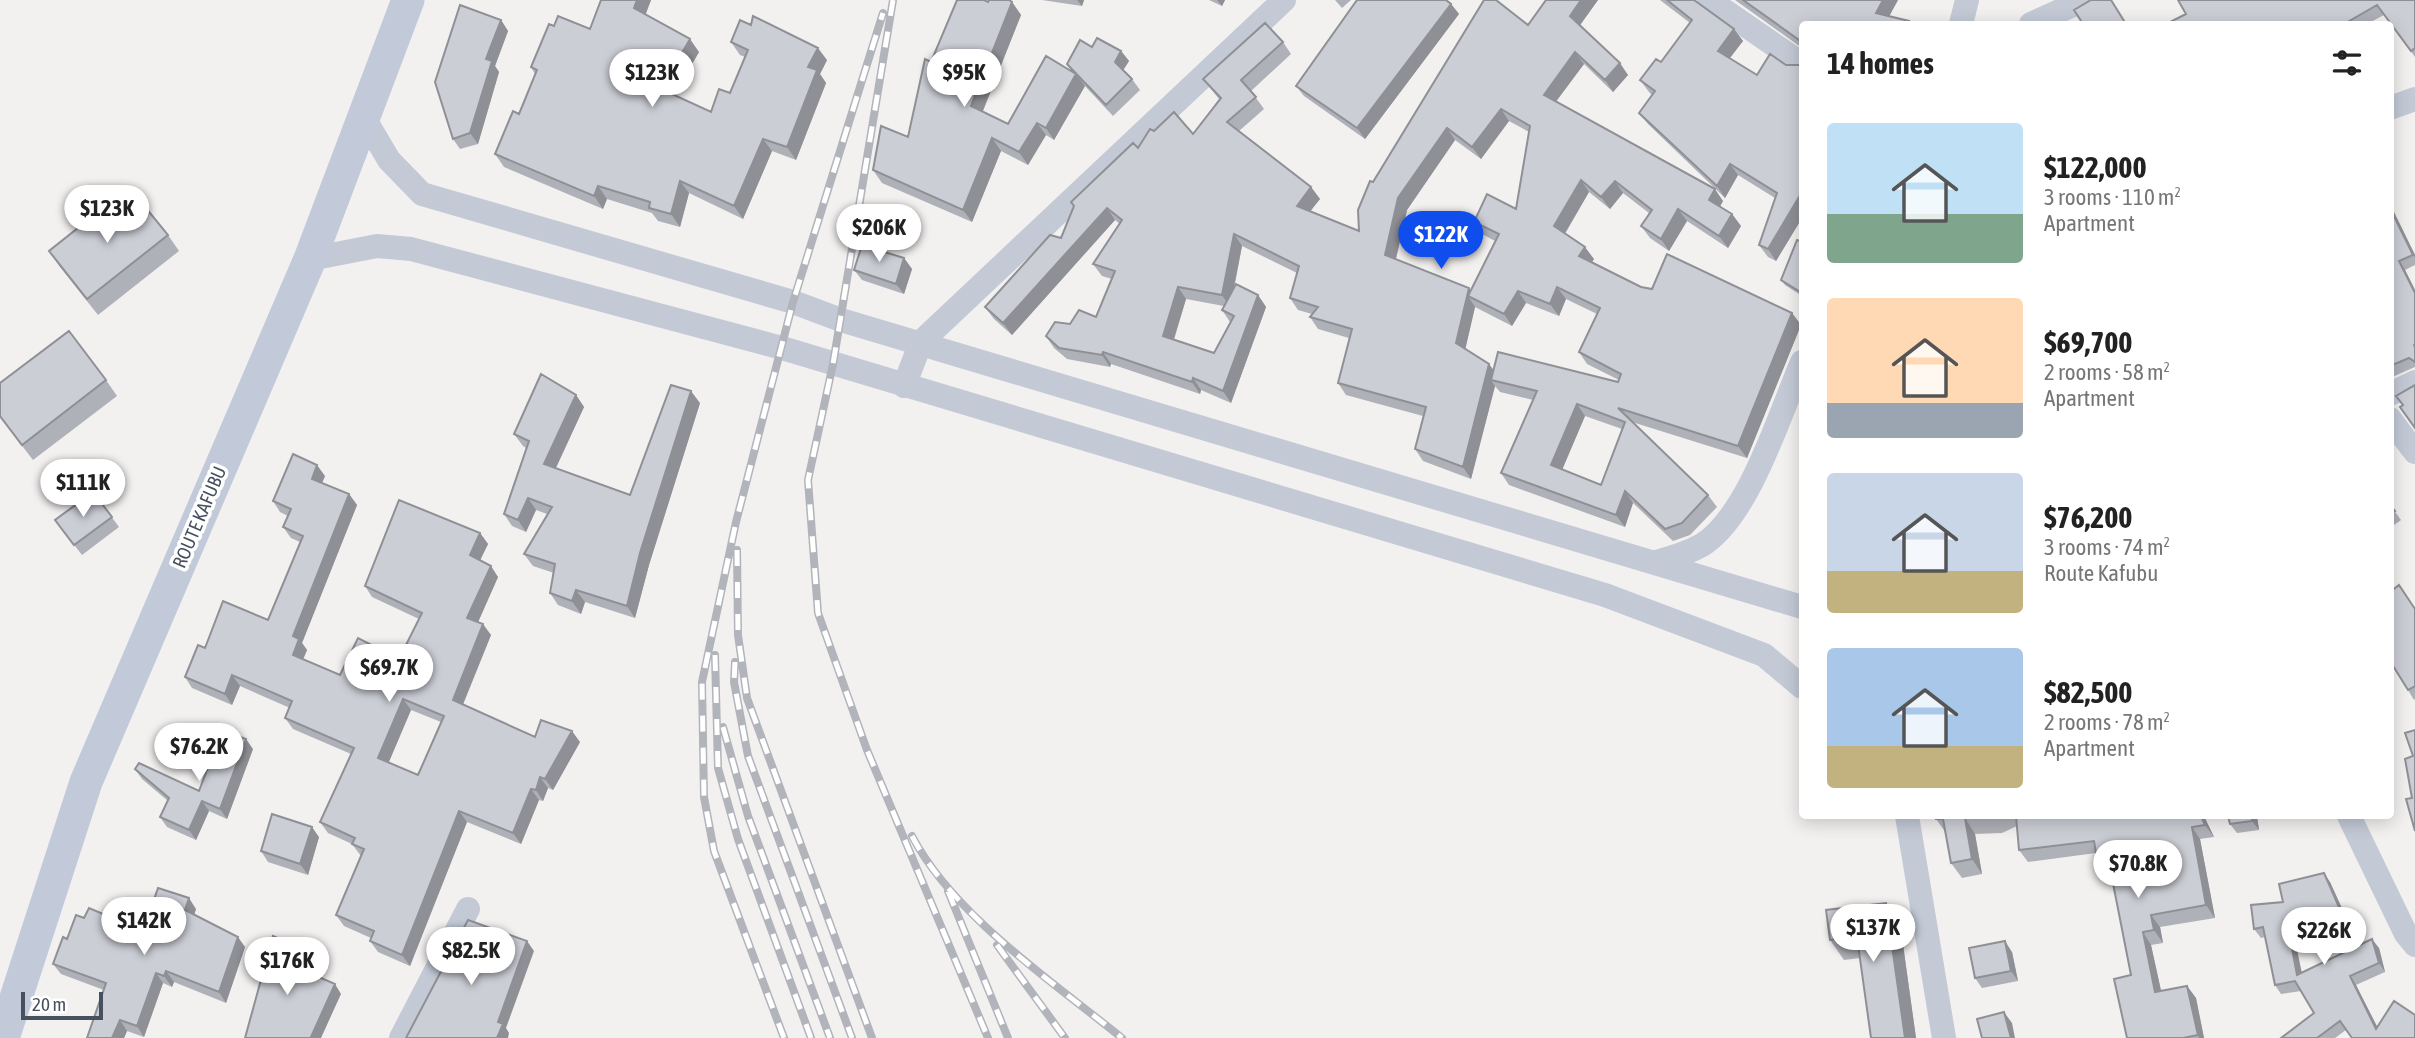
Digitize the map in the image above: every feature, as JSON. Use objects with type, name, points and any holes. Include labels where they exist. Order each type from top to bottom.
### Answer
[{"type":"main road","name":"ROUTE KAFUBU","points":[[3,1038],[86,782],[310,259],[408,0]]},
{"type":"street","points":[[904,386],[921,342],[1284,0]]},
{"type":"street","points":[[1709,0],[1799,62]]},
{"type":"street","points":[[1962,21],[1967,0]]},
{"type":"street","points":[[2042,21],[2084,0]]},
{"type":"street","points":[[2394,107],[2415,99]]},
{"type":"street","points":[[363,116],[389,159],[422,194],[1799,606]]},
{"type":"street","points":[[310,259],[377,246],[411,249],[769,344],[1605,595],[1764,655],[1799,684]]},
{"type":"street","points":[[1656,562],[1703,544],[1735,512],[1754,477],[1799,369]]},
{"type":"street","points":[[2394,392],[2415,382]]},
{"type":"street","points":[[2394,424],[2415,452]]},
{"type":"street","points":[[1908,819],[1944,1038]]},
{"type":"street","points":[[2350,819],[2406,934],[2415,945]]},
{"type":"street","points":[[401,1038],[468,909]]},
{"type":"building","points":[[601,0],[637,0],[634,8],[690,39],[661,89],[711,112],[719,89],[730,93],[748,50],[731,42],[740,20],[751,25],[753,16],[818,48],[808,67],[817,70],[787,147],[763,139],[734,206],[680,181],[671,214],[649,208],[650,202],[598,186],[594,196],[495,154],[513,111],[519,114],[537,70],[531,67],[549,24],[554,26],[558,16],[590,29]]},
{"type":"building","points":[[957,0],[1012,2],[971,106],[1008,124],[1046,56],[1076,74],[1046,128],[1037,123],[1019,152],[992,138],[963,210],[873,170],[881,126],[908,137],[925,59],[931,62]]},
{"type":"building","points":[[1357,0],[1446,0],[1451,4],[1357,128],[1296,86]]},
{"type":"building","points":[[1484,0],[1496,0],[1528,25],[1546,0],[1581,0],[1570,16],[1620,63],[1605,80],[1575,52],[1544,95],[1715,189],[1709,200],[1732,214],[1719,236],[1678,209],[1661,239],[1641,226],[1652,210],[1615,181],[1601,197],[1581,180],[1554,226],[1585,247],[1579,256],[1641,287],[1652,289],[1667,254],[1792,313],[1738,446],[1618,408],[1708,495],[1682,523],[1665,529],[1625,491],[1616,515],[1501,473],[1537,391],[1491,380],[1498,352],[1618,382],[1621,374],[1579,352],[1600,308],[1557,287],[1550,304],[1518,291],[1504,314],[1468,296],[1499,234],[1474,222],[1487,194],[1516,209],[1530,126],[1501,109],[1472,147],[1447,128],[1398,198],[1385,255],[1469,288],[1456,343],[1489,364],[1463,467],[1415,449],[1426,407],[1338,383],[1352,329],[1310,317],[1318,307],[1290,298],[1299,266],[1234,234],[1222,295],[1178,287],[1163,336],[1214,353],[1234,316],[1222,310],[1236,284],[1258,295],[1223,391],[1193,378],[1192,382],[1103,352],[1102,355],[1059,348],[1046,336],[1055,322],[1070,324],[1079,310],[1096,317],[1115,271],[1093,264],[1122,220],[1107,208],[1003,323],[985,307],[1050,235],[1061,238],[1074,206],[1071,202],[1133,143],[1138,148],[1150,129],[1154,131],[1174,112],[1193,134],[1221,98],[1203,79],[1265,23],[1283,42],[1241,80],[1256,97],[1227,122],[1311,187],[1297,206],[1359,231],[1358,210],[1370,181],[1373,182]],"holes":[[[1577,404],[1625,422],[1601,485],[1551,465]]]},
{"type":"building","points":[[1667,0],[1694,0],[1734,29],[1718,51],[1757,75],[1770,54],[1786,65],[1799,65],[1799,197],[1768,249],[1759,245],[1777,193],[1730,164],[1717,186],[1639,113],[1655,91],[1640,80],[1656,59],[1661,62],[1692,20]]},
{"type":"building","points":[[1743,0],[1883,0],[1876,13],[1909,21],[1799,21],[1799,40]]},
{"type":"building","points":[[2091,0],[2111,0],[2124,21],[2081,21],[2074,10]]},
{"type":"building","points":[[2178,0],[2415,0],[2415,48],[2411,51],[2394,28],[2394,21],[2389,21],[2377,5],[2349,21],[2172,21],[2186,14]]},
{"type":"building","points":[[460,5],[501,20],[486,59],[492,61],[470,133],[453,139],[435,82]]},
{"type":"building","points":[[1097,38],[1121,51],[1115,62],[1132,79],[1106,105],[1067,64],[1080,40],[1092,47]]},
{"type":"building","points":[[117,197],[129,212],[142,203],[168,235],[87,299],[49,251]]},
{"type":"building","points":[[2394,216],[2413,255],[2399,261],[2415,293],[2415,362],[2409,358],[2394,364]]},
{"type":"building","points":[[1797,240],[1799,241],[1799,291],[1781,280]]},
{"type":"building","points":[[862,245],[904,258],[896,284],[854,270]]},
{"type":"building","points":[[69,331],[106,380],[22,445],[0,416],[0,383]]},
{"type":"building","points":[[541,374],[576,395],[544,464],[630,495],[671,385],[691,391],[640,553],[627,606],[576,590],[572,601],[550,593],[555,564],[524,554],[552,507],[528,498],[518,520],[504,514],[529,441],[514,434]]},
{"type":"building","points":[[2415,385],[2415,428],[2400,407],[2403,405],[2396,396]]},
{"type":"building","points":[[293,454],[317,465],[312,479],[349,494],[293,636],[299,639],[293,655],[340,675],[358,638],[399,659],[422,613],[365,586],[399,500],[480,533],[470,555],[491,566],[467,618],[483,624],[453,700],[535,737],[541,720],[572,731],[545,779],[540,777],[536,790],[531,789],[513,833],[459,811],[402,955],[370,941],[374,931],[336,915],[364,849],[352,844],[355,838],[320,822],[354,748],[285,718],[292,701],[232,675],[225,694],[185,677],[198,645],[205,648],[223,601],[268,620],[303,536],[283,527],[291,509],[273,501]],"holes":[[[403,699],[444,716],[418,775],[378,758]]]},
{"type":"building","points":[[93,492],[112,517],[74,545],[55,520]]},
{"type":"building","points":[[2399,585],[2415,609],[2415,686],[2408,690],[2394,667],[2394,589]]},
{"type":"building","points":[[222,730],[246,739],[220,809],[202,801],[189,830],[160,817],[169,798],[135,769],[139,763],[199,791]]},
{"type":"building","points":[[2415,730],[2415,831],[2406,799],[2412,798],[2405,759],[2413,756],[2405,733]]},
{"type":"building","points":[[272,814],[312,827],[300,864],[261,851]]},
{"type":"building","points":[[1943,819],[1965,819],[1972,859],[1951,863]]},
{"type":"building","points":[[2016,819],[2202,819],[2205,825],[2192,827],[2206,905],[2151,915],[2154,930],[2143,932],[2155,992],[2187,986],[2198,1035],[2183,1038],[2127,1038],[2114,979],[2131,975],[2109,863],[2098,865],[2094,841],[2019,850]]},
{"type":"building","points":[[2229,819],[2252,819],[2252,821],[2230,824]]},
{"type":"building","points":[[2324,873],[2342,914],[2288,927],[2297,975],[2372,939],[2379,963],[2350,976],[2376,1029],[2394,1001],[2415,1015],[2415,1038],[2352,1038],[2340,1021],[2317,1038],[2281,1038],[2314,1013],[2295,981],[2275,985],[2263,927],[2254,929],[2251,905],[2283,902],[2279,884]]},
{"type":"building","points":[[158,888],[189,898],[185,910],[238,937],[219,992],[166,971],[164,976],[156,973],[137,1026],[120,1020],[112,1038],[87,1038],[106,983],[53,964],[63,937],[67,939],[76,915],[84,918],[89,908],[143,931]]},
{"type":"building","points":[[1886,903],[1905,1038],[1871,1038],[1857,937],[1830,940],[1826,910]]},
{"type":"building","points":[[468,920],[527,941],[498,1022],[503,1024],[497,1038],[406,1038]]},
{"type":"building","points":[[273,936],[298,947],[291,965],[335,984],[311,1037],[314,1038],[245,1038]]},
{"type":"building","points":[[2005,941],[2011,971],[1975,978],[1969,948]]},
{"type":"building","points":[[2004,1012],[2011,1038],[1982,1038],[1977,1019]]},
{"type":"railway","points":[[893,0],[833,364],[808,480],[818,613],[867,750],[988,1038]]},
{"type":"railway","points":[[784,1038],[714,851],[704,797],[702,682],[736,522],[793,302],[883,13]]},
{"type":"railway","points":[[737,550],[738,635],[747,698],[872,1038]]},
{"type":"railway","points":[[715,655],[718,768],[738,839],[811,1038]]},
{"type":"railway","points":[[735,662],[734,682],[748,756],[852,1038]]},
{"type":"railway","points":[[723,727],[748,816],[830,1038]]},
{"type":"railway","points":[[912,836],[930,865],[978,920],[1006,946],[1122,1038]]},
{"type":"railway","points":[[948,891],[1008,1038]]},
{"type":"railway","points":[[997,945],[1065,1038]]}]
